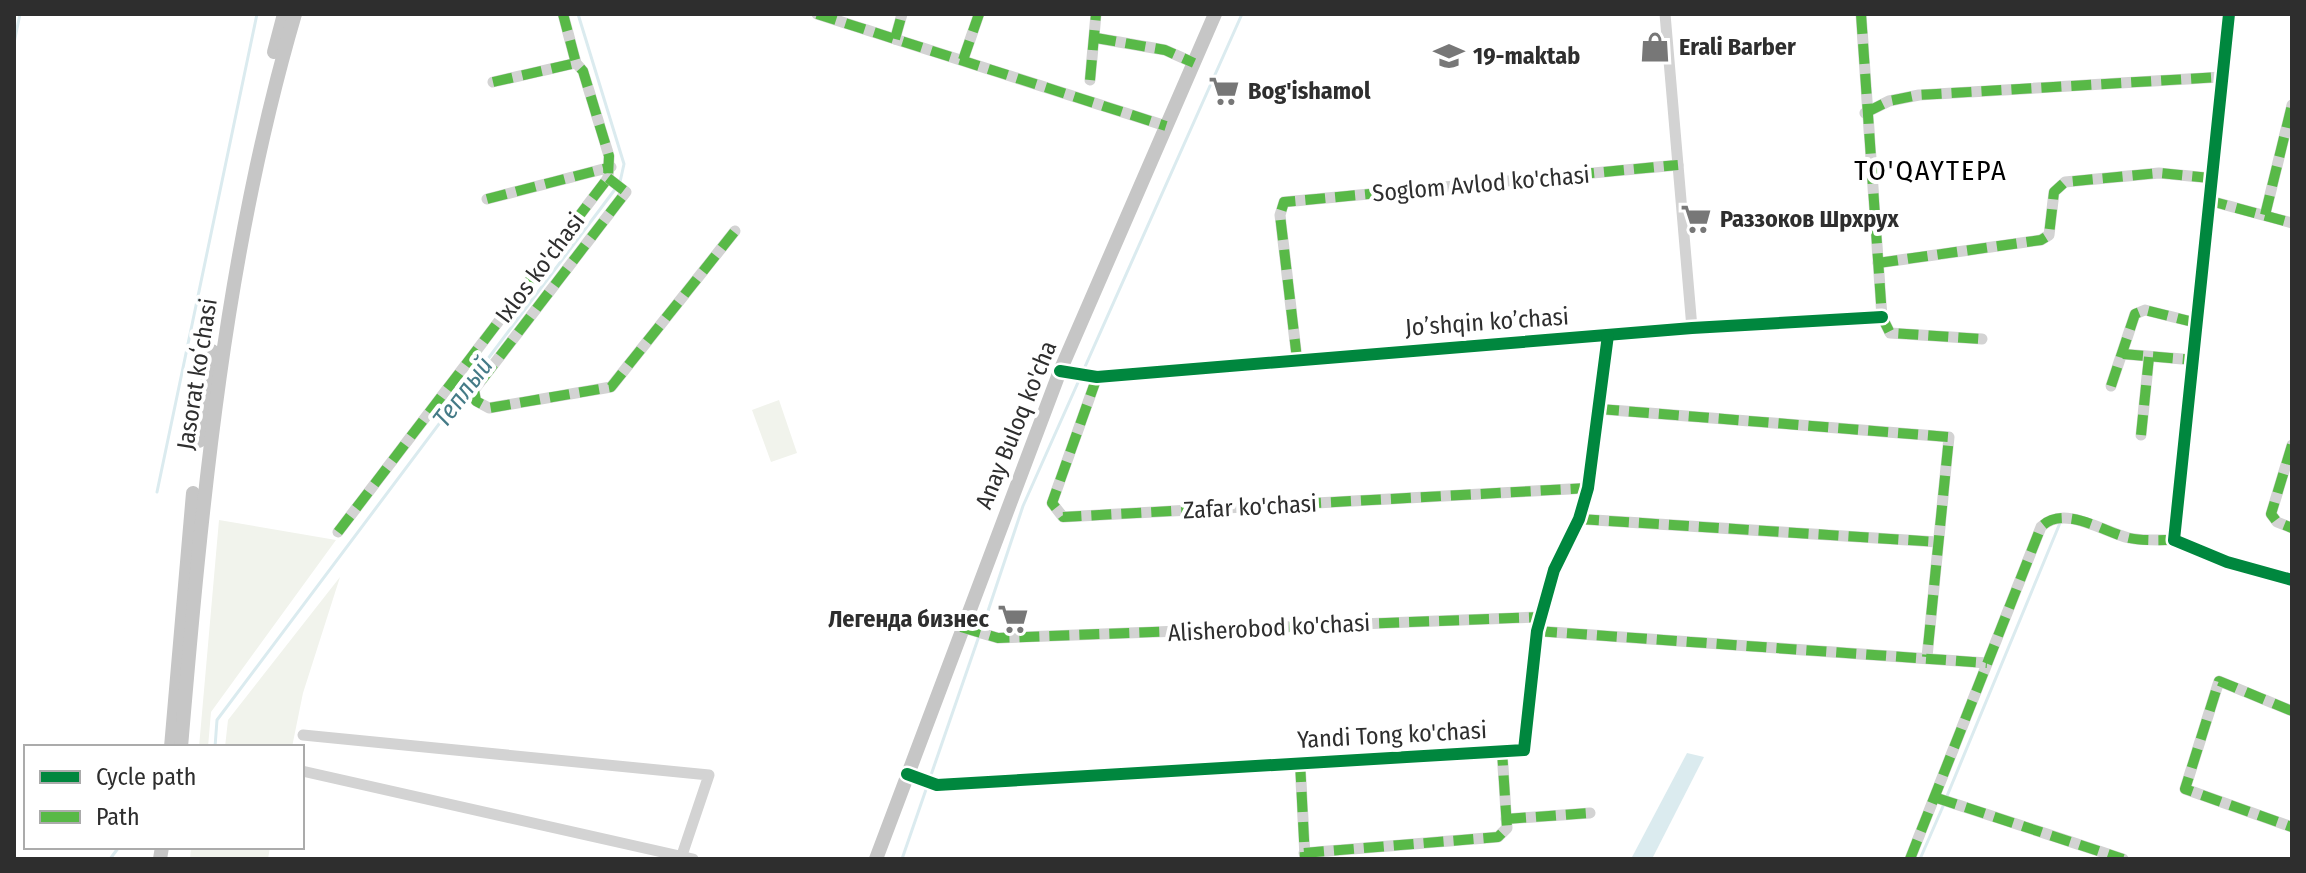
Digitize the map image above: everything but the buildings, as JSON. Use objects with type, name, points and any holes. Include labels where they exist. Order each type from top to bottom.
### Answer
[{"type":"main road","name":"Jasorat koʻchasi","points":[[171,745],[189,525],[203,407],[226,272],[284,14]]},
{"type":"main road","name":"Jasorat koʻchasi","points":[[181,745],[196,549],[223,341],[273,95],[295,14]]},
{"type":"main road","name":"Anay Buloq ko'cha","points":[[876,859],[912,776],[1065,373],[1215,14]]},
{"type":"street","points":[[563,14],[576,63],[583,71],[616,180]]},
{"type":"street","points":[[895,39],[902,14]]},
{"type":"street","points":[[963,60],[979,14]]},
{"type":"street","points":[[1090,80],[1096,14]]},
{"type":"street","points":[[1665,14],[1692,328]]},
{"type":"street","points":[[1861,14],[1865,113],[1882,317],[1890,333],[1982,339]]},
{"type":"street","points":[[2174,540],[2194,360],[2207,200],[2229,14]]},
{"type":"street","points":[[823,15],[1166,126]]},
{"type":"street","points":[[1096,38],[1165,50],[1194,63]]},
{"type":"street","points":[[493,82],[576,63]]},
{"type":"street","points":[[1865,113],[1889,101],[1919,95],[2221,77]]},
{"type":"street","points":[[2265,215],[2292,105]]},
{"type":"street","name":"Soglom Avlod ko'chasi","points":[[1297,359],[1280,215],[1284,202],[1678,165]]},
{"type":"street","points":[[1878,263],[2041,240],[2049,235],[2054,192],[2065,182],[2159,173],[2210,178]]},
{"type":"street","points":[[487,199],[616,180]]},
{"type":"street","points":[[616,180],[474,390],[476,401],[489,408],[611,387],[735,231]]},
{"type":"street","name":"Ixlos ko'chasi","points":[[338,532],[616,180]]},
{"type":"street","points":[[2207,200],[2292,223]]},
{"type":"street","points":[[2111,386],[2135,314],[2140,311],[2197,323]]},
{"type":"street","name":"Joʼshqin koʼchasi","points":[[1065,373],[1097,377],[1692,328],[1882,317]]},
{"type":"street","name":"Yandi Tong ko'chasi","points":[[912,776],[932,784],[1524,750],[1537,631],[1554,570],[1579,519],[1588,488],[1608,335]]},
{"type":"street","points":[[2123,354],[2194,360]]},
{"type":"street","points":[[2141,435],[2149,357]]},
{"type":"street","name":"Zafar ko'chasi","points":[[1097,377],[1052,503],[1063,517],[1588,488]]},
{"type":"street","points":[[1599,409],[1949,437],[1927,657]]},
{"type":"street","points":[[2292,445],[2271,514],[2277,522],[2292,528]]},
{"type":"street","points":[[1910,859],[1943,799],[1987,663],[2041,527],[2049,519],[2066,517],[2132,539],[2174,540],[2227,562],[2292,580]]},
{"type":"street","points":[[1579,519],[1938,542]]},
{"type":"street","name":"Alisherobod ko'chasi","points":[[966,628],[998,638],[1540,617]]},
{"type":"street","points":[[1537,631],[1987,663]]},
{"type":"street","points":[[2292,711],[2219,681],[2185,789],[2292,827]]},
{"type":"street","points":[[303,735],[709,775],[688,857],[304,771]]},
{"type":"street","points":[[1300,762],[1304,856],[1498,837],[1505,833],[1506,819],[1502,751]]},
{"type":"street","points":[[1943,799],[2123,859]]},
{"type":"street","points":[[1506,819],[1590,813]]},
{"type":"shaded area","points":[[779,400],[797,453],[771,462],[752,410]]},
{"type":"shaded area","points":[[219,520],[336,540],[211,712],[208,745],[199,745]]},
{"type":"shaded area","points":[[340,577],[303,693],[292,745],[225,745],[228,720]]},
{"type":"shaded area","points":[[1687,753],[1704,757],[1652,859],[1631,859]]},
{"type":"shaded area","points":[[191,849],[270,849],[268,859],[190,859]]},
{"type":"waterway","points":[[14,43],[20,14]]},
{"type":"waterway","points":[[157,492],[257,14]]},
{"type":"waterway","name":"Теплый","points":[[578,14],[624,164],[620,182]]},
{"type":"waterway","points":[[982,629],[1023,506],[1242,14]]},
{"type":"waterway","name":"Теплый","points":[[215,745],[217,720],[616,188]]},
{"type":"waterway","points":[[1947,796],[2060,523]]},
{"type":"waterway","points":[[902,859],[979,636]]},
{"type":"waterway","points":[[1920,859],[1944,804]]},
{"type":"waterway","name":"Теплый","points":[[110,859],[118,849]]},
{"type":"marked path","points":[[338,532],[608,178],[609,156],[583,71],[576,63],[563,14]]},
{"type":"marked path","points":[[817,14],[1166,126]]},
{"type":"marked path","points":[[895,39],[902,14]]},
{"type":"marked path","points":[[963,60],[979,14]]},
{"type":"marked path","points":[[1090,80],[1096,14]]},
{"type":"marked path","points":[[1861,14],[1882,317],[1890,333],[1982,339]]},
{"type":"marked path","points":[[1096,38],[1165,50],[1194,63]]},
{"type":"marked path","points":[[493,82],[576,63]]},
{"type":"marked path","points":[[1865,113],[1889,101],[1919,95],[2221,77]]},
{"type":"marked path","points":[[2265,215],[2292,105]]},
{"type":"marked path","points":[[1297,359],[1280,215],[1284,202],[1678,165]]},
{"type":"marked path","points":[[487,199],[611,167]]},
{"type":"marked path","points":[[1878,263],[2041,240],[2049,235],[2054,192],[2065,182],[2159,173],[2210,178]]},
{"type":"marked path","points":[[608,178],[626,192],[474,390],[476,401],[489,408],[611,387],[735,231]]},
{"type":"marked path","points":[[2207,200],[2292,223]]},
{"type":"marked path","points":[[2111,386],[2135,314],[2145,310],[2197,323]]},
{"type":"marked path","points":[[2123,354],[2194,360]]},
{"type":"marked path","points":[[2141,435],[2149,357]]},
{"type":"marked path","points":[[1097,377],[1052,503],[1063,517],[1588,488]]},
{"type":"marked path","points":[[1599,409],[1949,437],[1927,657]]},
{"type":"marked path","points":[[2292,445],[2271,514],[2277,522],[2292,528]]},
{"type":"marked path","points":[[1910,859],[2041,527],[2061,518],[2072,519],[2129,538],[2174,540]]},
{"type":"marked path","points":[[1579,519],[1938,542]]},
{"type":"marked path","points":[[961,627],[998,638],[1540,617]]},
{"type":"marked path","points":[[1537,631],[1987,663]]},
{"type":"marked path","points":[[2292,711],[2219,681],[2185,789],[2292,827]]},
{"type":"marked path","points":[[1304,853],[1498,837],[1507,828],[1502,751]]},
{"type":"marked path","points":[[1300,762],[1305,859]]},
{"type":"marked path","points":[[1937,798],[2123,859]]},
{"type":"marked path","points":[[1506,819],[1590,813]]},
{"type":"cycle path","points":[[2229,14],[2174,540],[2227,562],[2292,580]]},
{"type":"cycle path","points":[[1060,371],[1097,377],[1692,328],[1882,317]]},
{"type":"cycle path","points":[[907,774],[937,785],[1524,750],[1537,631],[1554,570],[1579,519],[1588,488],[1608,335]]},
{"type":"place","name":"Erali Barber","points":[[1655,47]]},
{"type":"place","name":"19-maktab","points":[[1449,56]]},
{"type":"place","name":"Bog'ishamol","points":[[1224,91]]},
{"type":"place","name":"Раззоков Шрхрух","points":[[1696,219]]},
{"type":"place","name":"Легенда бизнес","points":[[1013,619]]},
{"type":"district","name":"TO'QAYTEPA","points":[[1931,170]]}]
